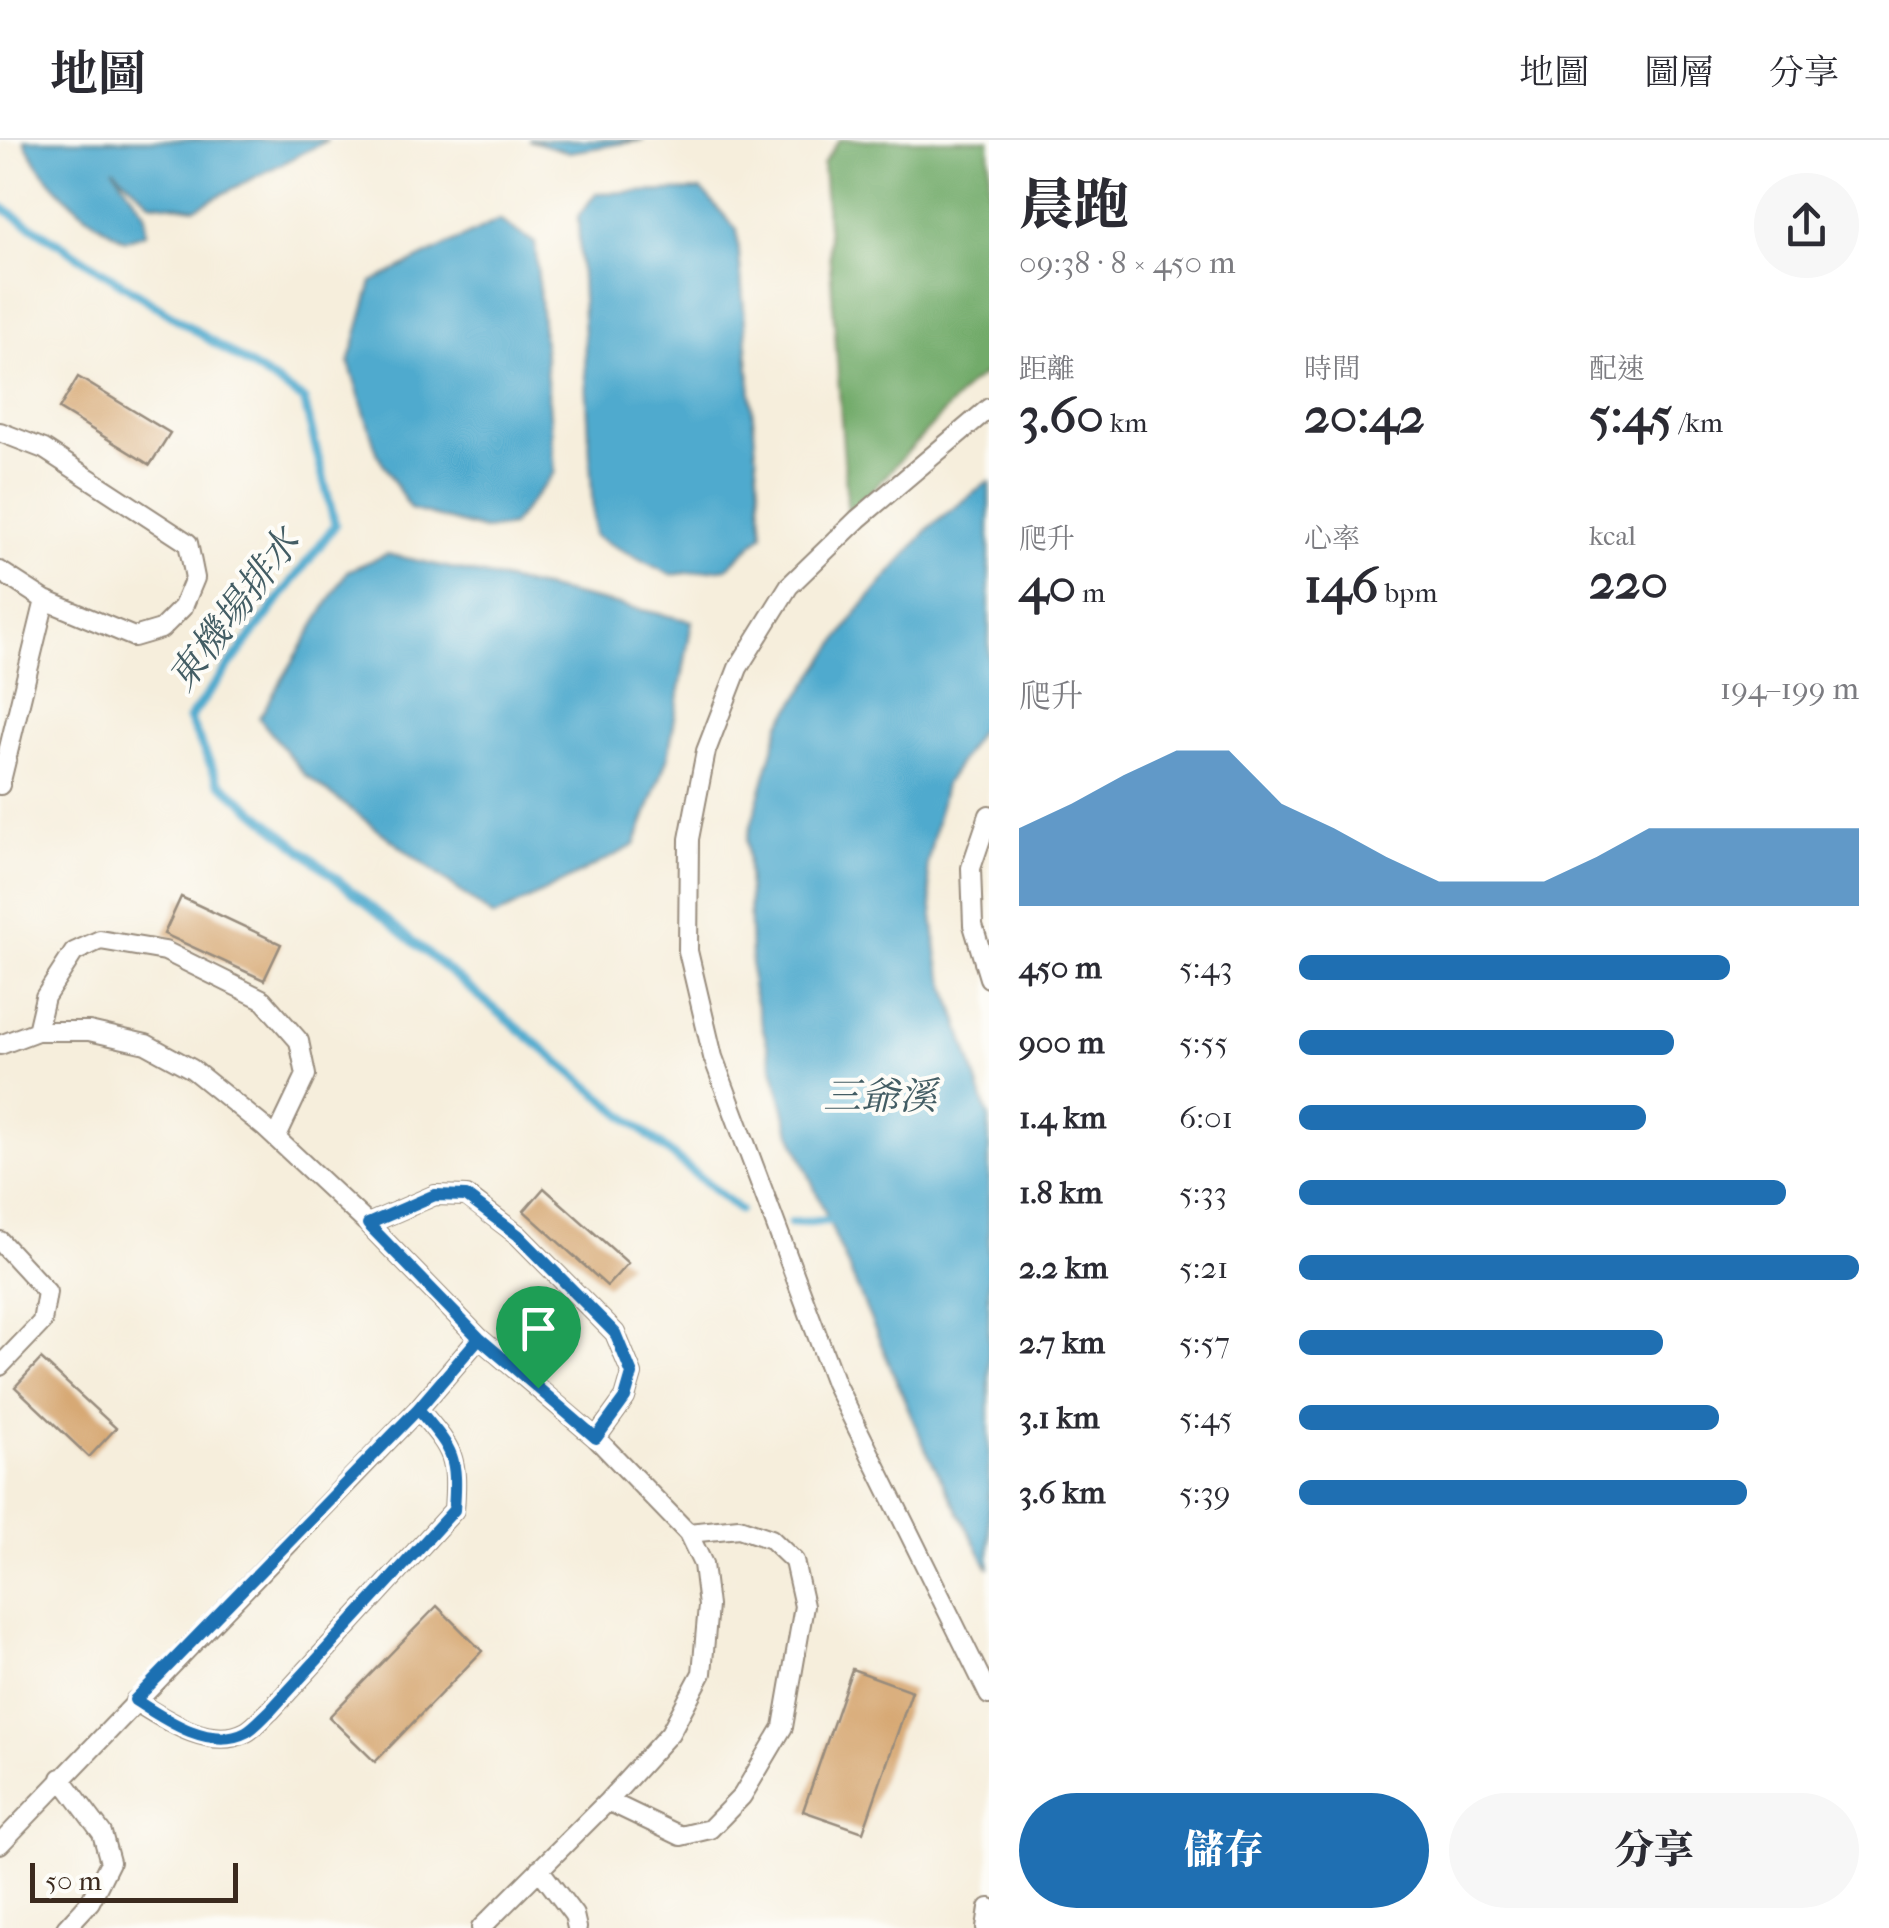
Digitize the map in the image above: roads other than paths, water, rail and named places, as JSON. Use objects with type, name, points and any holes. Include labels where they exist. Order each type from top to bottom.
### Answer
[{"type":"lane","points":[[989,408],[858,519],[789,586],[738,668],[706,751],[689,839],[688,951],[713,1057],[835,1383],[989,1695]]},
{"type":"lane","points":[[0,432],[44,450],[188,542],[195,578],[183,608],[161,629],[134,637],[46,600],[0,571]]},
{"type":"lane","points":[[0,785],[46,600]]},
{"type":"lane","points":[[989,815],[970,868],[973,925],[989,978]]},
{"type":"lane","points":[[37,1031],[45,997],[74,952],[100,940],[165,951],[262,999],[299,1041],[306,1075],[276,1138]]},
{"type":"lane","points":[[0,1045],[37,1031],[89,1031],[146,1044],[192,1068],[276,1138],[368,1224],[479,1338],[596,1438],[688,1533],[702,1564],[708,1606],[702,1673],[670,1733],[482,1928]]},
{"type":"lane","points":[[368,1224],[435,1195],[466,1196],[518,1235],[615,1333],[632,1374],[625,1398],[596,1438]]},
{"type":"lane","points":[[0,1241],[48,1292],[42,1322],[0,1366]]},
{"type":"lane","points":[[0,1844],[418,1409],[479,1338]]},
{"type":"lane","points":[[135,1700],[177,1727],[219,1737],[244,1733],[270,1711],[454,1510],[457,1466],[444,1440],[418,1409]]},
{"type":"lane","points":[[608,1801],[681,1836],[710,1829],[742,1796],[783,1727],[804,1606],[794,1560],[771,1540],[739,1528],[688,1533]]},
{"type":"lane","points":[[62,1778],[102,1833],[110,1862],[90,1902],[66,1928]]},
{"type":"lane","points":[[539,1869],[574,1915],[577,1928]]},
{"type":"lane","points":[[986,1928],[989,1908]]},
{"type":"water","points":[[24,140],[328,140],[195,208],[150,202],[113,168],[145,213],[146,233],[125,240],[66,198],[42,170]]},
{"type":"water","points":[[528,140],[644,140],[569,152]]},
{"type":"water","points":[[702,190],[737,230],[763,534],[727,568],[671,575],[594,536],[578,217],[596,193]]},
{"type":"water","points":[[499,220],[535,243],[555,472],[511,526],[484,530],[410,509],[377,453],[349,363],[372,282]]},
{"type":"water","name":"三爺溪","points":[[989,481],[989,717],[945,784],[927,865],[938,960],[989,1119],[989,1569],[926,1450],[789,1128],[752,987],[747,840],[780,724],[859,610],[930,527]]},
{"type":"water","points":[[387,554],[692,621],[668,757],[635,845],[494,917],[304,774],[259,718],[347,571]]},
{"type":"waterway","name":"東機場排水","points":[[0,206],[304,400],[335,525],[189,719],[219,782],[739,1210]]},
{"type":"waterway","name":"東機場排水","points":[[791,1223],[838,1220]]}]
